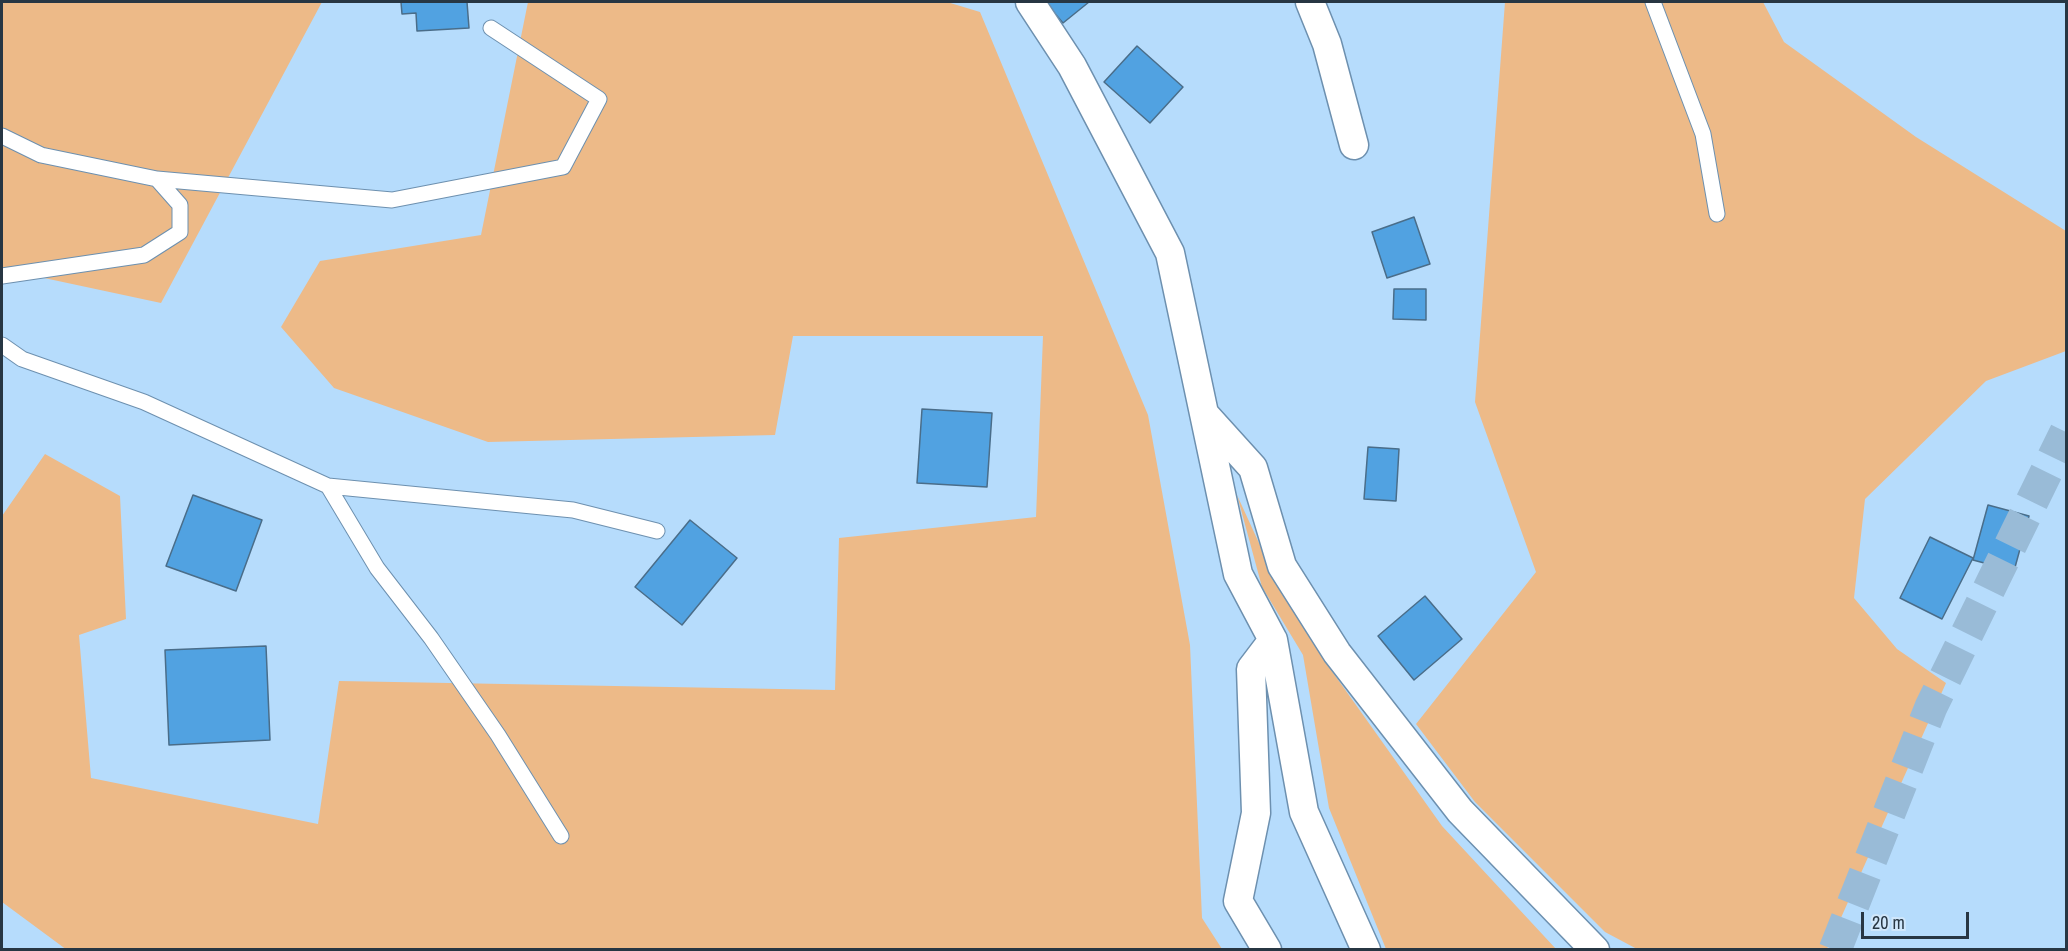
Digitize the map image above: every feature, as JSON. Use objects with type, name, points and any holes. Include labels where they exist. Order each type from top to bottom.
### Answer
[{"type":"street","points":[[1030,2],[1072,66],[1170,253],[1238,574],[1273,640],[1304,812],[1366,950]]},
{"type":"street","points":[[1310,2],[1327,44],[1354,145]]},
{"type":"street","points":[[1204,414],[1253,468],[1282,566],[1337,653],[1460,811],[1595,950]]},
{"type":"street","points":[[1267,950],[1238,901],[1256,813],[1251,669],[1273,640]]},
{"type":"lane","points":[[1653,2],[1702,134],[1717,214]]},
{"type":"lane","points":[[2,136],[41,155],[157,179],[392,200],[563,167],[598,99],[490,28]]},
{"type":"lane","points":[[2,276],[144,255],[180,232],[180,205],[157,179]]},
{"type":"lane","points":[[2,345],[22,358],[144,402],[328,486],[573,510],[657,531]]},
{"type":"lane","points":[[328,486],[376,568],[431,638],[498,735],[561,836]]},
{"type":"shaded area","points":[[2,2],[322,2],[161,303],[2,269]]},
{"type":"shaded area","points":[[528,2],[947,2],[980,12],[1148,415],[1190,645],[1202,918],[1222,949],[67,950],[2,902],[2,516],[45,454],[120,496],[126,619],[79,635],[91,778],[318,824],[339,681],[835,690],[839,538],[1036,517],[1043,336],[793,336],[775,435],[488,442],[334,388],[281,327],[320,261],[481,235]]},
{"type":"shaded area","points":[[1505,2],[1763,2],[1784,42],[1916,137],[2066,231],[2066,351],[1986,381],[1865,499],[1854,598],[1897,649],[1946,683],[1827,949],[1637,949],[1605,932],[1475,802],[1416,724],[1536,572],[1475,402]]},
{"type":"shaded area","points":[[1237,495],[1275,578],[1324,660],[1442,826],[1556,949],[1386,949],[1329,808],[1303,655],[1262,587]]},
{"type":"building","points":[[401,2],[467,2],[469,28],[417,31],[416,13],[402,14]]},
{"type":"building","points":[[1045,2],[1089,2],[1063,23]]},
{"type":"building","points":[[1137,46],[1183,87],[1150,123],[1104,82]]},
{"type":"building","points":[[1414,217],[1430,264],[1387,278],[1372,232]]},
{"type":"building","points":[[1394,289],[1426,289],[1426,320],[1393,319]]},
{"type":"building","points":[[922,409],[992,413],[987,487],[917,483]]},
{"type":"building","points":[[1368,447],[1399,449],[1396,501],[1364,499]]},
{"type":"building","points":[[193,495],[262,520],[236,591],[166,566]]},
{"type":"building","points":[[1988,505],[2029,516],[2014,571],[1973,560]]},
{"type":"building","points":[[690,520],[737,558],[682,625],[635,587]]},
{"type":"building","points":[[1930,537],[1973,558],[1942,619],[1900,598]]},
{"type":"building","points":[[1425,596],[1462,639],[1414,680],[1378,636]]},
{"type":"building","points":[[266,646],[270,740],[169,745],[165,650]]},
{"type":"tunnel","points":[[1835,950],[1931,707],[2066,432]]}]
